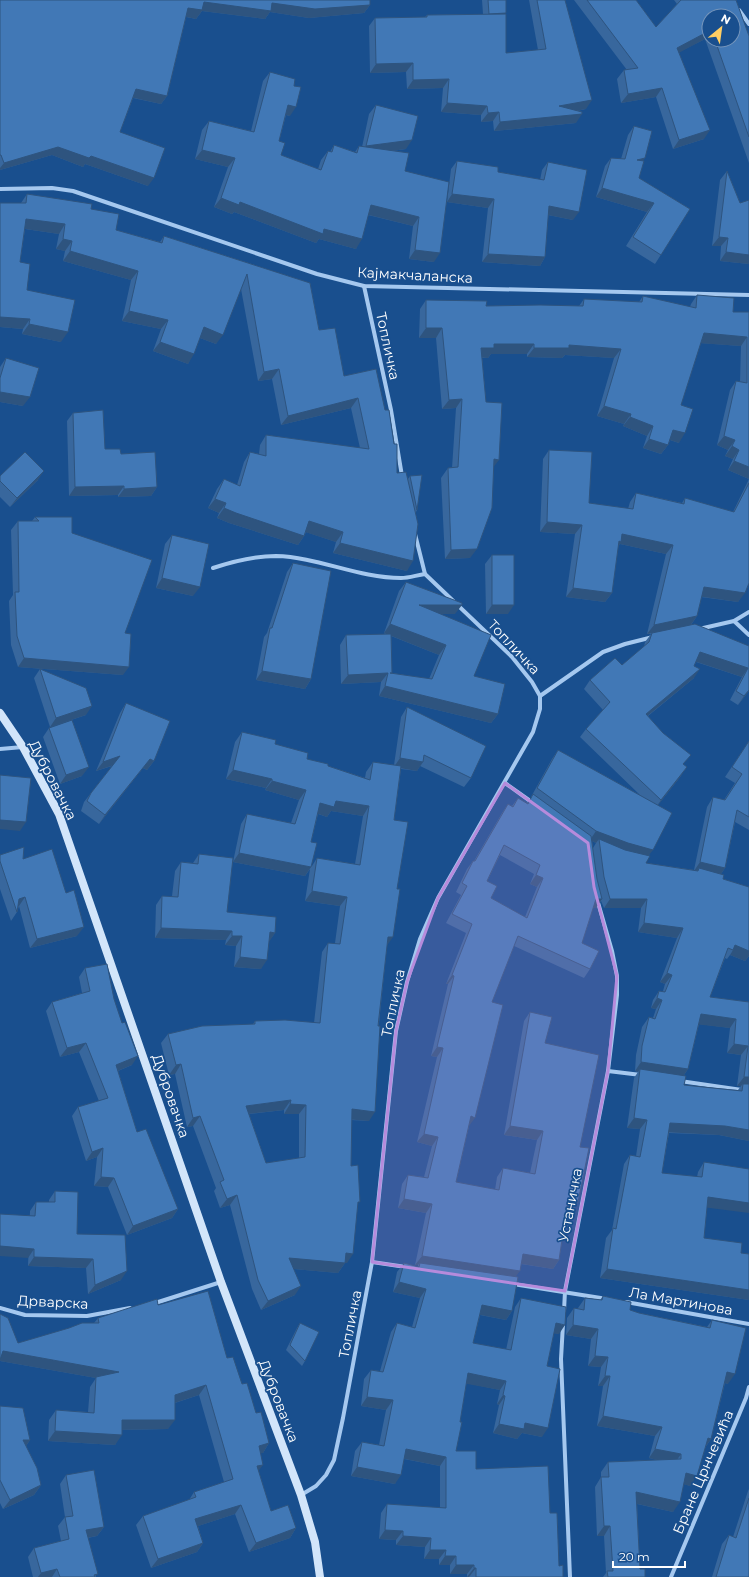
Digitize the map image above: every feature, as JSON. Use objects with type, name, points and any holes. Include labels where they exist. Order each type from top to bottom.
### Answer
[{"type":"main road","name":"Дубровачка","points":[[0,713],[23,747],[59,814],[221,1282],[301,1495],[315,1542],[320,1577]]},
{"type":"street","points":[[736,6],[749,24]]},
{"type":"street","name":"Кајмакчаланска","points":[[0,189],[52,188],[72,191],[317,274],[364,286],[749,295]]},
{"type":"street","name":"Топличка","points":[[364,286],[391,410],[403,480]]},
{"type":"street","points":[[213,568],[233,561],[254,557],[276,556],[299,559],[370,575],[402,578],[425,574],[414,527]]},
{"type":"street","name":"Топличка","points":[[301,1495],[316,1486],[326,1476],[334,1460],[372,1262],[396,1031],[407,982],[420,939],[438,898],[472,834],[504,783],[533,732],[540,709],[540,696],[532,682],[512,657],[425,574]]},
{"type":"street","points":[[693,630],[734,621],[749,612]]},
{"type":"street","points":[[734,621],[749,635]]},
{"type":"street","points":[[540,696],[603,652],[655,636]]},
{"type":"street","points":[[0,749],[23,747]]},
{"type":"street","points":[[504,783],[537,806]]},
{"type":"street","name":"Устаничка","points":[[564,1314],[565,1291],[608,1071],[617,995],[617,976],[612,951],[596,894]]},
{"type":"street","points":[[608,1071],[647,1076]]},
{"type":"street","points":[[671,1080],[749,1091]]},
{"type":"street","points":[[372,1262],[411,1268]]},
{"type":"street","points":[[147,1305],[221,1282]]},
{"type":"street","name":"Ла Мартинова","points":[[511,1283],[610,1299]]},
{"type":"street","name":"Ла Мартинова","points":[[618,1301],[749,1324]]},
{"type":"street","name":"Дрварска","points":[[0,1308],[25,1315],[88,1316],[132,1308]]},
{"type":"street","points":[[563,1322],[561,1359],[570,1577]]},
{"type":"street","name":"Бране Црнчевића","points":[[671,1577],[748,1399],[749,1387]]},
{"type":"highlighted area","points":[[505,783],[588,843],[594,887],[617,976],[608,1071],[565,1291],[372,1262],[396,1031],[407,982],[438,898]]},
{"type":"building","points":[[0,0],[370,0],[370,5],[315,9],[272,3],[271,11],[204,2],[202,10],[188,8],[167,96],[136,89],[120,132],[165,148],[154,178],[91,156],[89,158],[58,147],[4,163],[0,155]]},
{"type":"building","points":[[488,0],[506,0],[506,13],[489,14]]},
{"type":"building","points":[[537,0],[565,0],[592,100],[559,106],[582,112],[582,114],[500,122],[499,112],[488,113],[487,106],[447,103],[449,79],[413,80],[413,63],[376,64],[375,18],[427,17],[427,15],[506,14],[506,53],[546,49]]},
{"type":"building","points":[[587,0],[636,0],[656,27],[681,0],[736,0],[739,8],[701,8],[701,35],[677,48],[710,130],[679,140],[662,88],[628,94],[624,70],[638,68]]},
{"type":"building","points":[[741,14],[749,36],[749,137],[718,48],[741,48]]},
{"type":"building","points":[[270,72],[295,79],[294,86],[301,87],[296,107],[288,105],[279,141],[285,143],[281,155],[321,170],[328,151],[332,152],[334,145],[357,153],[359,146],[409,153],[405,171],[449,182],[440,253],[415,250],[419,217],[371,205],[362,239],[324,229],[323,234],[240,202],[239,205],[221,198],[235,158],[202,150],[209,121],[254,132]]},
{"type":"building","points":[[376,105],[418,116],[412,140],[366,146]]},
{"type":"building","points":[[634,126],[652,131],[645,158],[637,160],[644,161],[639,178],[690,209],[661,255],[633,237],[654,203],[602,188],[611,158],[625,159]]},
{"type":"building","points":[[457,161],[498,167],[498,172],[544,180],[548,162],[587,170],[579,212],[549,206],[545,257],[488,254],[494,199],[452,194]]},
{"type":"building","points":[[727,171],[740,203],[749,200],[749,255],[726,252],[728,238],[719,237]]},
{"type":"building","points":[[27,194],[92,204],[91,209],[119,214],[116,230],[162,243],[164,236],[310,283],[319,330],[335,328],[344,376],[376,369],[385,410],[389,410],[394,444],[397,444],[397,473],[406,472],[418,524],[413,561],[340,543],[343,532],[309,521],[304,536],[236,513],[224,508],[226,503],[215,499],[224,479],[240,486],[250,452],[266,456],[266,435],[369,449],[358,398],[288,416],[279,369],[264,372],[247,274],[223,335],[204,327],[194,354],[160,342],[168,320],[129,311],[138,271],[70,251],[72,241],[63,239],[65,224],[26,219],[20,262],[30,264],[27,290],[75,300],[68,332],[29,324],[30,319],[0,317],[0,203],[26,203]]},
{"type":"building","points":[[697,295],[734,298],[733,312],[749,312],[749,467],[734,461],[739,450],[732,446],[735,440],[724,436],[736,381],[747,383],[747,337],[704,333],[681,405],[693,409],[685,433],[673,430],[668,445],[649,439],[653,426],[630,417],[631,414],[604,406],[621,349],[569,345],[569,348],[534,348],[534,344],[494,344],[494,348],[481,348],[486,402],[502,403],[499,460],[494,459],[492,508],[477,549],[451,550],[448,468],[458,467],[462,399],[449,400],[442,328],[426,328],[426,300],[487,301],[486,306],[583,306],[584,299],[642,302],[643,296],[696,308]]},
{"type":"building","points":[[6,358],[39,368],[30,397],[0,392],[0,378]]},
{"type":"building","points":[[103,410],[105,449],[120,449],[121,454],[155,452],[157,487],[124,489],[124,486],[75,487],[73,413]]},
{"type":"building","points":[[549,450],[592,452],[589,503],[633,509],[636,493],[684,504],[685,498],[734,512],[749,483],[749,583],[745,593],[704,587],[697,616],[654,625],[673,545],[622,534],[621,542],[619,541],[612,593],[573,588],[582,525],[547,522]]},
{"type":"building","points":[[25,452],[44,471],[17,498],[0,481],[0,476]]},
{"type":"building","points":[[422,475],[417,510],[410,476]]},
{"type":"building","points":[[35,517],[72,517],[72,533],[152,560],[125,633],[131,634],[129,667],[24,658],[17,636],[15,592],[19,592],[18,521],[39,521]]},
{"type":"building","points":[[172,535],[209,544],[200,587],[162,578]]},
{"type":"building","points":[[492,555],[514,555],[514,605],[492,605]]},
{"type":"building","points":[[293,563],[331,571],[311,679],[262,671],[270,628],[272,628]]},
{"type":"building","points":[[406,582],[462,603],[462,605],[419,605],[491,635],[474,676],[505,684],[498,714],[385,686],[388,673],[348,675],[346,635],[391,634],[392,673],[390,673],[432,679],[446,645],[390,624]]},
{"type":"building","points":[[695,624],[749,646],[749,690],[744,696],[736,691],[748,668],[700,652],[694,666],[700,669],[646,714],[663,733],[691,755],[683,764],[687,767],[661,800],[586,729],[610,702],[590,680],[615,658],[622,665],[649,642],[652,633]]},
{"type":"building","points":[[40,669],[86,688],[92,706],[56,718]]},
{"type":"building","points":[[126,703],[170,721],[154,761],[150,759],[105,815],[87,801],[91,793],[120,756],[103,762]]},
{"type":"building","points":[[407,707],[486,746],[471,778],[424,755],[423,762],[400,758]]},
{"type":"building","points":[[72,720],[89,767],[66,775],[49,728]]},
{"type":"building","points":[[242,732],[276,740],[275,744],[308,753],[307,759],[328,764],[328,766],[370,780],[373,762],[401,766],[394,820],[408,822],[397,889],[400,889],[393,937],[388,937],[378,1026],[380,1026],[375,1112],[352,1109],[351,1166],[358,1165],[360,1202],[358,1202],[353,1254],[346,1253],[345,1263],[289,1258],[301,1286],[268,1301],[258,1280],[237,1195],[227,1199],[220,1182],[224,1180],[200,1116],[193,1118],[181,1064],[176,1065],[168,1034],[202,1026],[255,1024],[255,1021],[285,1020],[320,1023],[328,943],[340,944],[347,897],[312,891],[317,858],[360,865],[369,806],[336,801],[334,807],[320,803],[311,842],[317,843],[311,867],[239,853],[247,814],[295,824],[306,790],[272,781],[272,779],[233,770]],"holes":[[[291,1100],[290,1104],[306,1105],[305,1157],[266,1163],[246,1106]]]},
{"type":"building","points":[[749,741],[749,817],[737,810],[725,868],[700,862],[713,797],[725,800],[742,774],[732,767]]},
{"type":"building","points":[[558,750],[672,813],[653,850],[628,843],[596,831],[537,788]]},
{"type":"building","points":[[0,775],[31,778],[26,822],[0,820]]},
{"type":"building","points":[[533,794],[591,836],[597,879],[602,899],[596,899],[582,943],[599,951],[590,969],[518,936],[492,1002],[503,1005],[475,1118],[471,1116],[456,1182],[499,1190],[503,1168],[535,1174],[543,1131],[510,1126],[530,1012],[552,1017],[545,1043],[599,1055],[580,1147],[589,1148],[578,1202],[568,1200],[559,1260],[523,1254],[520,1271],[422,1256],[432,1204],[404,1199],[408,1175],[428,1178],[438,1137],[424,1134],[443,1048],[437,1047],[454,976],[452,975],[472,924],[452,914],[467,886],[462,883],[473,861],[475,861],[508,804],[513,807],[518,798],[528,804]],"holes":[[[504,845],[540,865],[536,875],[543,878],[527,918],[491,898],[497,886],[487,881]]]},
{"type":"building","points":[[599,839],[625,850],[650,856],[646,863],[698,871],[699,868],[724,875],[723,879],[749,887],[749,951],[735,945],[733,950],[728,948],[710,997],[749,1002],[749,1077],[744,1077],[748,1046],[734,1044],[736,1019],[701,1014],[688,1069],[641,1062],[642,1046],[649,1017],[655,1019],[662,1000],[657,998],[659,991],[665,992],[672,975],[667,973],[683,928],[644,923],[647,899],[610,899],[604,877]]},
{"type":"building","points":[[24,847],[23,859],[52,849],[66,893],[74,890],[84,927],[37,939],[25,897],[19,899],[17,912],[0,861],[0,855]]},
{"type":"building","points":[[199,854],[233,858],[227,912],[276,917],[275,933],[270,932],[267,960],[240,957],[242,936],[232,936],[232,931],[161,928],[162,896],[178,897],[181,862],[198,864]]},
{"type":"building","points":[[107,964],[114,999],[122,1023],[125,1022],[138,1056],[116,1065],[137,1132],[146,1129],[178,1209],[133,1226],[114,1178],[101,1177],[103,1148],[92,1152],[78,1107],[108,1098],[86,1043],[67,1048],[52,1002],[90,991],[85,968]]},
{"type":"building","points":[[640,1069],[686,1076],[684,1085],[742,1091],[743,1084],[749,1084],[749,1130],[725,1126],[670,1123],[662,1173],[702,1177],[704,1162],[749,1169],[749,1203],[708,1197],[704,1238],[742,1243],[741,1253],[749,1254],[749,1290],[607,1269],[613,1228],[616,1229],[630,1155],[640,1157],[647,1120],[634,1118]]},
{"type":"building","points":[[55,1191],[78,1192],[77,1234],[125,1235],[127,1271],[95,1285],[93,1259],[34,1257],[34,1249],[0,1246],[0,1214],[35,1216],[36,1202],[55,1202]]},
{"type":"building","points":[[404,1263],[419,1267],[420,1263],[518,1277],[512,1311],[482,1305],[473,1343],[511,1350],[521,1298],[566,1307],[565,1325],[556,1323],[547,1366],[560,1369],[548,1428],[525,1423],[524,1429],[499,1424],[505,1396],[503,1395],[506,1381],[468,1373],[460,1422],[462,1422],[456,1451],[476,1451],[476,1469],[548,1466],[550,1513],[557,1513],[559,1566],[563,1565],[563,1577],[476,1577],[476,1568],[474,1568],[474,1565],[456,1565],[456,1556],[445,1556],[446,1550],[430,1550],[431,1538],[403,1536],[403,1531],[385,1530],[387,1504],[446,1508],[446,1457],[406,1449],[401,1475],[357,1467],[362,1442],[384,1446],[393,1400],[367,1397],[371,1370],[383,1372],[397,1323],[415,1328],[426,1289],[399,1282]]},
{"type":"building","points":[[208,1291],[227,1358],[233,1357],[242,1384],[247,1383],[256,1413],[261,1412],[269,1443],[259,1446],[263,1465],[257,1466],[271,1511],[288,1505],[296,1528],[256,1543],[241,1505],[195,1519],[203,1543],[158,1559],[143,1516],[196,1497],[194,1492],[233,1479],[206,1385],[175,1395],[175,1420],[122,1420],[122,1435],[55,1431],[56,1410],[94,1413],[96,1377],[119,1372],[3,1351],[0,1360],[0,1314],[8,1318],[18,1343],[82,1323],[99,1323],[98,1318],[157,1299],[158,1305]]},
{"type":"building","points":[[603,1296],[631,1302],[630,1310],[639,1313],[710,1328],[712,1320],[746,1328],[735,1374],[727,1372],[711,1439],[708,1438],[697,1476],[686,1473],[680,1502],[636,1492],[640,1569],[645,1569],[645,1577],[608,1577],[607,1571],[613,1571],[610,1526],[604,1526],[601,1477],[609,1477],[608,1462],[681,1459],[681,1454],[655,1449],[662,1427],[603,1416],[610,1376],[605,1376],[608,1357],[595,1356],[598,1329],[573,1325],[574,1308],[584,1310],[585,1298],[602,1300]]},
{"type":"building","points":[[300,1323],[319,1332],[305,1361],[290,1345]]},
{"type":"building","points":[[0,1406],[23,1408],[30,1440],[23,1440],[37,1468],[41,1485],[10,1500],[0,1480]]},
{"type":"building","points":[[94,1470],[104,1527],[86,1530],[98,1574],[94,1575],[95,1577],[60,1577],[57,1569],[41,1573],[34,1548],[69,1539],[65,1517],[73,1516],[66,1475]]},
{"type":"building","points":[[749,1498],[749,1577],[716,1577],[729,1535],[736,1538]]}]
